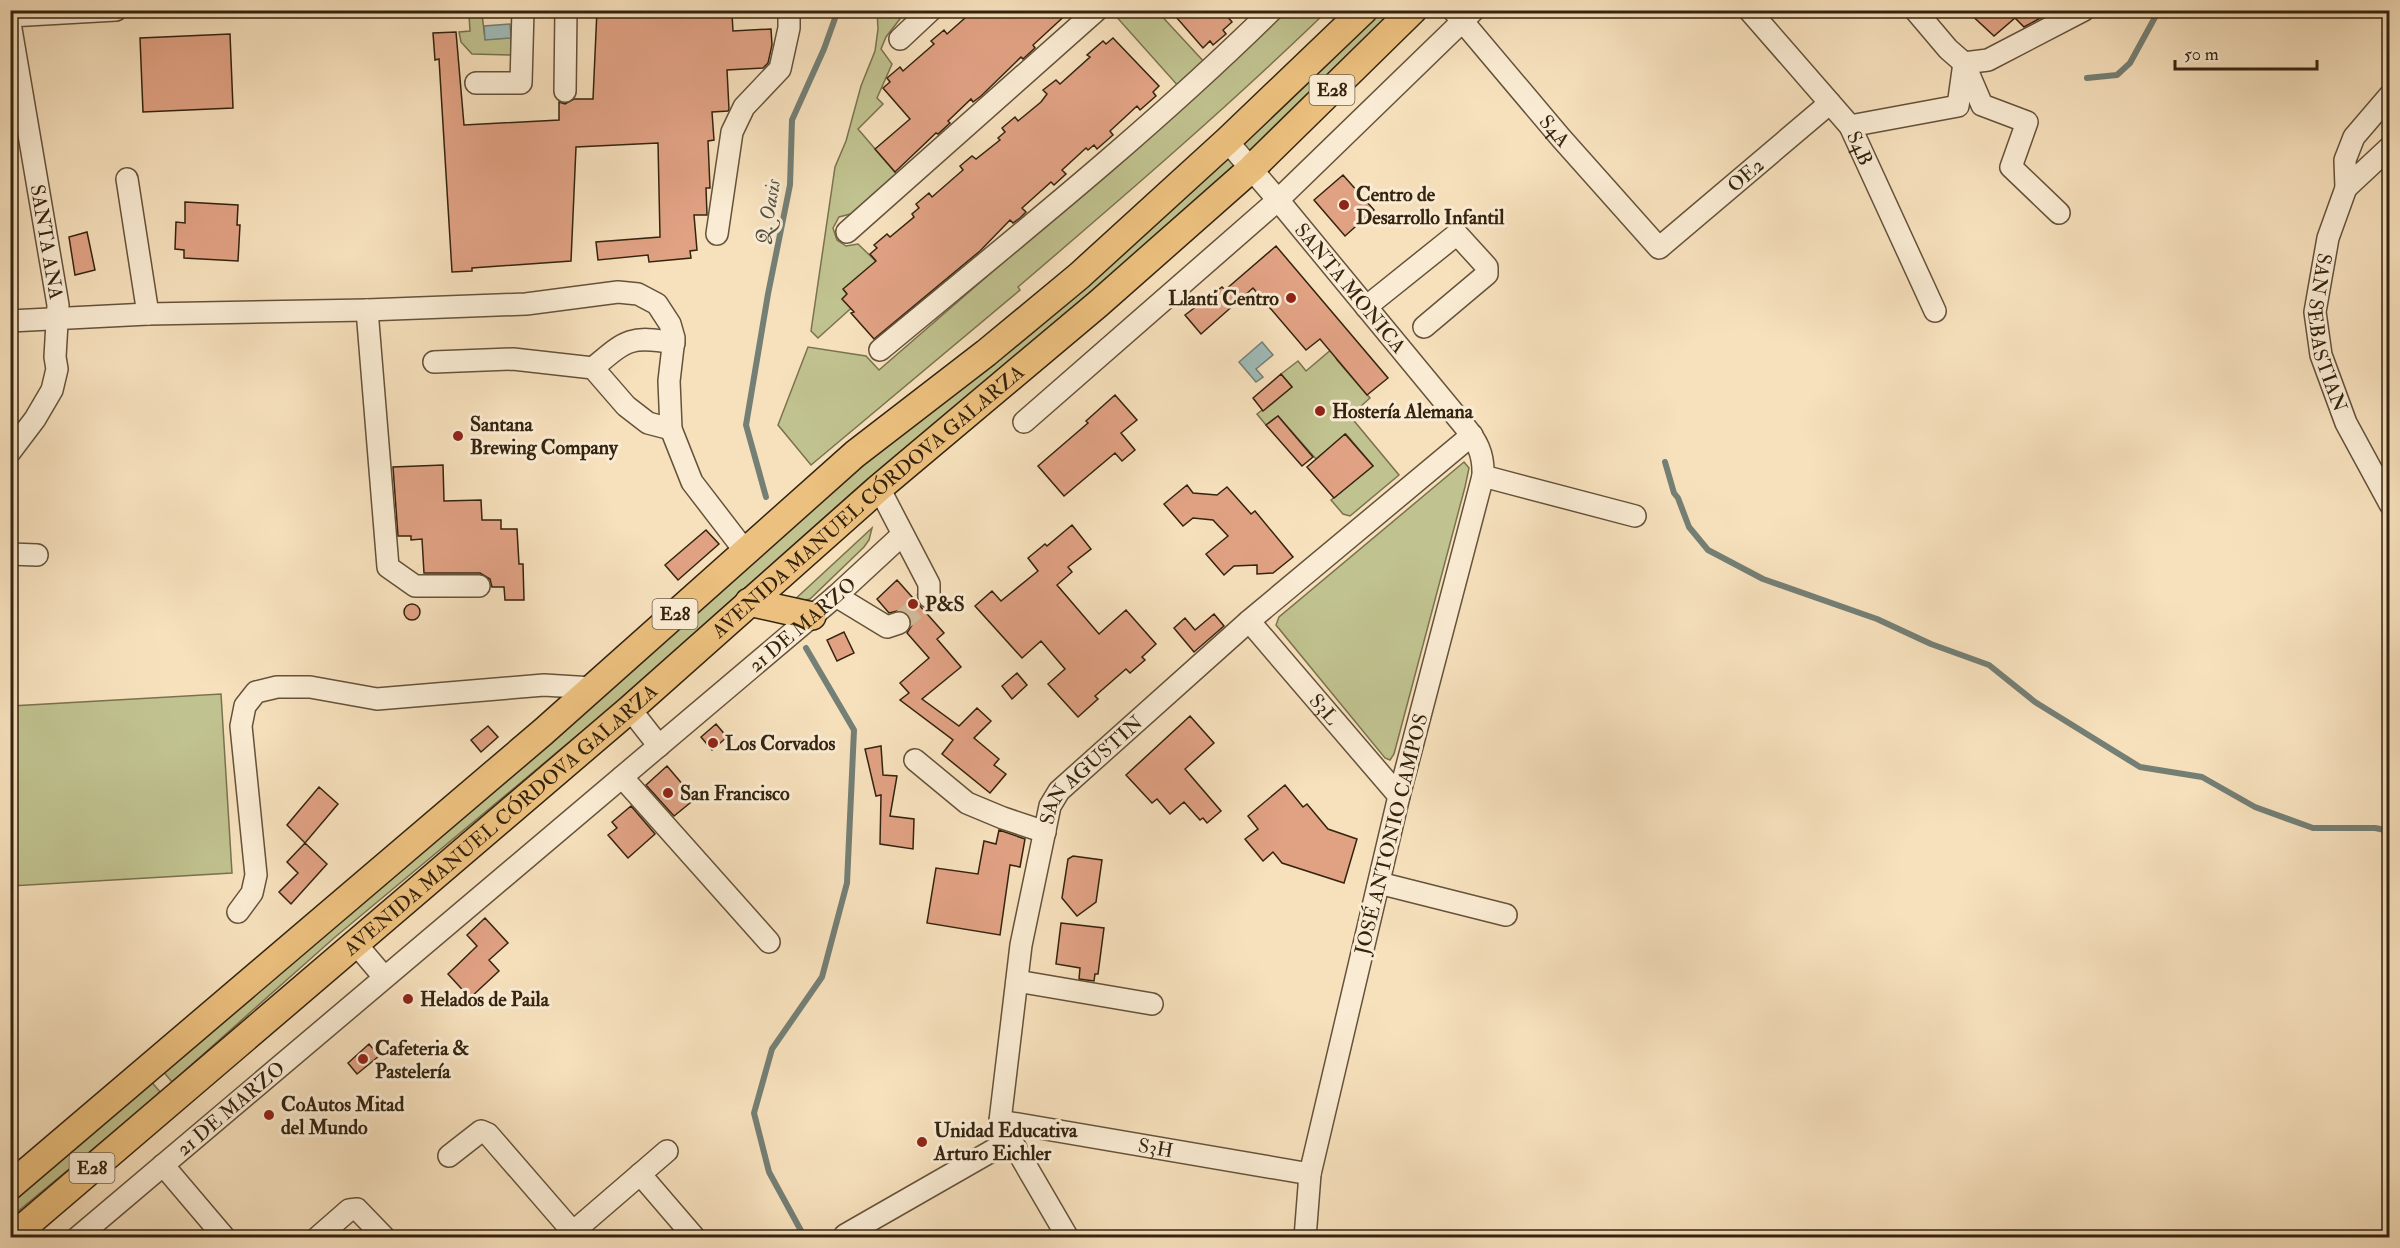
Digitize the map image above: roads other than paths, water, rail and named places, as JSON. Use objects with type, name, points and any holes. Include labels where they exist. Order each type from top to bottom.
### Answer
[{"type":"main road","name":"AVENIDA MANUEL CÓRDOVA GALARZA","points":[[10,1186],[593,688],[739,544],[986,353],[1079,276],[1227,141],[1364,10]]},
{"type":"main road","name":"AVENIDA MANUEL CÓRDOVA GALARZA","points":[[11,1238],[630,710],[879,488],[1098,304],[1251,169],[1413,10]]},
{"type":"main road","points":[[749,602],[812,616]]},
{"type":"main road","points":[[147,1069],[173,1098]]},
{"type":"street","points":[[10,16],[116,10]]},
{"type":"street","points":[[476,82],[518,85],[521,82],[523,10]]},
{"type":"street","points":[[565,91],[566,10]]},
{"type":"street","points":[[717,234],[732,132],[744,107],[780,69],[789,28],[789,10]]},
{"type":"street","points":[[900,39],[931,10]]},
{"type":"street","points":[[848,232],[1097,10]]},
{"type":"street","points":[[880,350],[1123,149],[1204,78],[1272,10]]},
{"type":"street","name":"S4B","points":[[1749,10],[1850,126],[1935,311]]},
{"type":"street","points":[[1915,10],[1948,49],[1964,63],[1982,105],[2027,122],[2011,167],[2059,213]]},
{"type":"street","points":[[1964,63],[1988,60],[2084,10]]},
{"type":"street","points":[[1024,422],[1278,200],[1463,15]]},
{"type":"street","name":"S4A","points":[[1463,15],[1561,138],[1659,248]]},
{"type":"street","name":"SANTA ANA","points":[[10,23],[58,305],[55,357],[57,369],[52,390],[35,419],[10,452]]},
{"type":"street","points":[[1850,126],[1958,106],[1964,63]]},
{"type":"street","name":"SAN SEBASTIAN","points":[[2390,95],[2354,137],[2345,160],[2346,188],[2328,238],[2315,312],[2321,354],[2346,423],[2390,504]]},
{"type":"street","name":"OE2","points":[[1659,248],[1830,103]]},
{"type":"street","name":"SANTA MONICA","points":[[1227,141],[1472,435]]},
{"type":"street","points":[[2346,188],[2390,147]]},
{"type":"street","points":[[127,179],[147,314]]},
{"type":"street","points":[[1366,307],[1457,234],[1486,267],[1487,274],[1424,327]]},
{"type":"street","points":[[10,321],[147,314],[367,310],[526,304],[618,292],[638,294],[657,303],[670,324],[674,343],[669,381],[671,429],[692,482],[739,544]]},
{"type":"street","points":[[367,310],[388,567],[415,586],[479,586]]},
{"type":"street","points":[[593,368],[624,342],[651,339],[674,343]]},
{"type":"street","points":[[434,362],[513,359],[593,368],[626,406],[648,423],[671,429]]},
{"type":"street","name":"JOSÉ ANTONIO CAMPOS","points":[[1305,1238],[1310,1174],[1399,796],[1483,476],[1484,458],[1472,435]]},
{"type":"street","name":"SAN AGUSTIN","points":[[1000,1121],[1021,945],[1050,807],[1059,791],[1249,621],[1472,435]]},
{"type":"street","points":[[1483,476],[1635,516]]},
{"type":"street","points":[[879,488],[929,584],[929,597]]},
{"type":"street","name":"21 DE MARZO","points":[[77,1238],[836,596],[902,535]]},
{"type":"street","points":[[10,554],[38,555]]},
{"type":"street","points":[[836,596],[887,627],[899,623]]},
{"type":"street","name":"S3L","points":[[1249,621],[1399,796]]},
{"type":"street","points":[[238,912],[252,893],[256,874],[241,726],[245,706],[256,692],[278,687],[310,687],[376,699],[544,685],[593,688]]},
{"type":"street","points":[[630,710],[659,746]]},
{"type":"street","points":[[915,760],[967,803],[1045,832]]},
{"type":"street","points":[[622,777],[769,942]]},
{"type":"street","points":[[1379,883],[1506,915]]},
{"type":"street","points":[[356,944],[384,977]]},
{"type":"street","points":[[1017,981],[1152,1004]]},
{"type":"street","points":[[1000,1121],[1068,1238]]},
{"type":"street","name":"S3H","points":[[1000,1121],[1310,1174]]},
{"type":"street","points":[[449,1156],[474,1134],[481,1131],[488,1134],[570,1235],[667,1151]]},
{"type":"street","points":[[845,1235],[1011,1140]]},
{"type":"street","points":[[163,1165],[225,1238]]},
{"type":"street","points":[[640,1174],[695,1238]]},
{"type":"street","points":[[317,1238],[349,1210],[357,1209],[386,1238]]},
{"type":"water","points":[[510,24],[511,38],[485,40],[484,26]]},
{"type":"water","points":[[1262,342],[1273,355],[1256,369],[1263,377],[1256,382],[1239,362]]},
{"type":"waterway","name":"Q. Oasis","points":[[766,497],[746,425],[768,294],[790,185],[792,120],[824,49],[838,10]]},
{"type":"waterway","points":[[2087,78],[2117,75],[2130,63],[2159,10]]},
{"type":"waterway","points":[[1665,462],[1674,493],[1689,527],[1708,550],[1763,579],[1877,619],[1931,644],[1989,665],[2035,702],[2140,767],[2202,777],[2255,807],[2313,828],[2375,828],[2390,831]]},
{"type":"waterway","points":[[805,1238],[769,1172],[754,1113],[772,1049],[822,977],[847,883],[854,730],[806,648]]},
{"type":"tunnel","points":[[899,623],[929,597]]},
{"type":"place","name":"Centro de Desarrollo Infantil","points":[[1344,205]]},
{"type":"place","name":"Llanti Centro","points":[[1291,298]]},
{"type":"place","name":"Hostería Alemana","points":[[1320,411]]},
{"type":"place","name":"Santana Brewing Company","points":[[458,436]]},
{"type":"place","name":"P&S","points":[[913,604]]},
{"type":"place","name":"Los Corvados","points":[[713,743]]},
{"type":"place","name":"San Francisco","points":[[668,793]]},
{"type":"place","name":"Helados de Paila","points":[[408,999]]},
{"type":"place","name":"Cafeteria & Pastelería","points":[[363,1059]]},
{"type":"place","name":"CoAutos Mitad del Mundo","points":[[269,1115]]},
{"type":"place","name":"Unidad Educativa Arturo Eichler","points":[[922,1142]]}]
